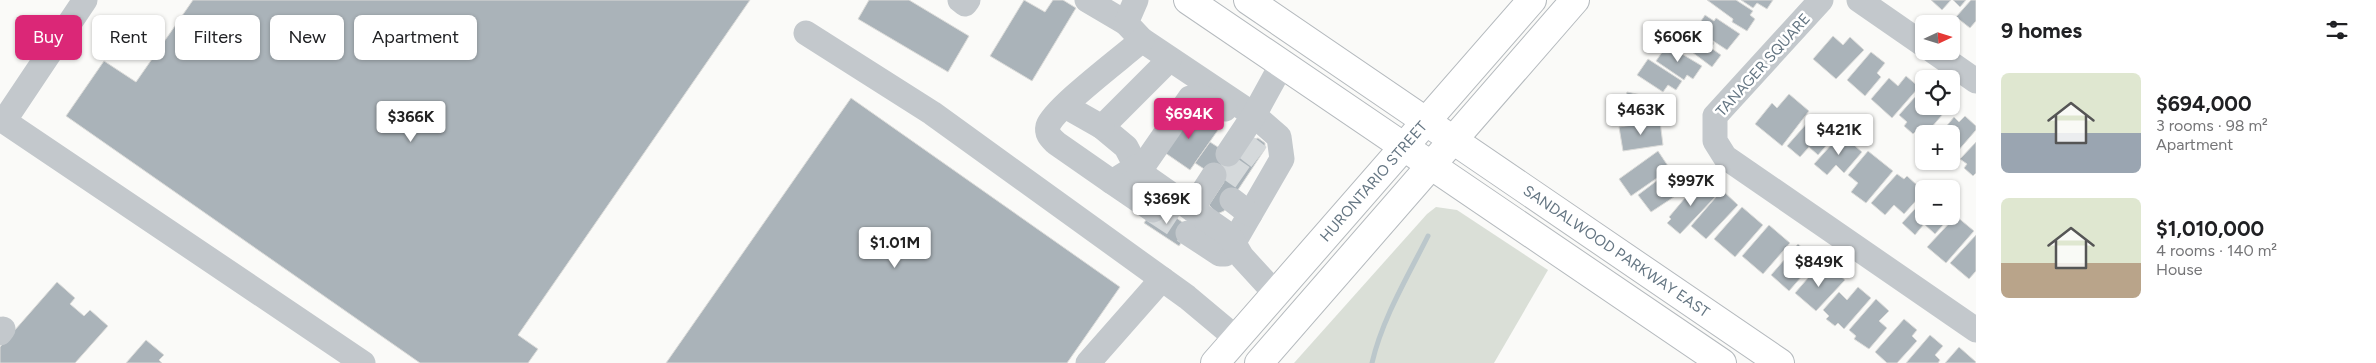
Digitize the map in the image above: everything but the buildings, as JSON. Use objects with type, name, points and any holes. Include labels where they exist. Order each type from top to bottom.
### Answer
[{"type":"main road","points":[[1188,0],[1722,363]]},
{"type":"main road","name":"SANDALWOOD PARKWAY EAST","points":[[1248,0],[1780,363]]},
{"type":"main road","name":"HURONTARIO STREET","points":[[1215,363],[1532,0]]},
{"type":"main road","points":[[1259,363],[1576,0]]},
{"type":"street","points":[[85,0],[2,120],[363,363]]},
{"type":"street","points":[[960,0],[965,4],[968,0]]},
{"type":"street","points":[[1087,0],[1134,32],[1169,60],[1250,113],[1280,137],[1282,160],[1249,154]]},
{"type":"street","points":[[1136,0],[1134,32],[1048,125],[1049,136],[1152,210]]},
{"type":"street","name":"TANAGER SQUARE","points":[[1821,0],[1714,116],[1716,141],[1725,156],[1976,330]]},
{"type":"street","points":[[1859,0],[1915,39]]},
{"type":"street","points":[[806,34],[932,113],[1162,279],[1236,338]]},
{"type":"street","points":[[1102,127],[1169,60]]},
{"type":"street","points":[[1946,60],[1976,81]]},
{"type":"street","points":[[1234,242],[1233,190],[1249,154],[1250,113],[1282,64]]},
{"type":"street","points":[[1112,182],[1138,169],[1190,98],[1200,96],[1230,112],[1250,113]]},
{"type":"street","points":[[1065,106],[1122,141],[1138,169],[1190,221],[1223,230],[1234,242],[1242,257],[1275,293]]},
{"type":"street","points":[[1190,221],[1233,190]]},
{"type":"street","points":[[1088,363],[1162,279]]},
{"type":"shaded area","points":[[1436,207],[1457,210],[1548,270],[1494,363],[1294,363],[1427,214]]},
{"type":"waterway","points":[[1372,363],[1389,314],[1428,236]]},
{"type":"tunnel","points":[[1246,147],[1259,157]]},
{"type":"tunnel","points":[[1222,163],[1245,179]]},
{"type":"tunnel","points":[[1153,210],[1188,233]]}]
